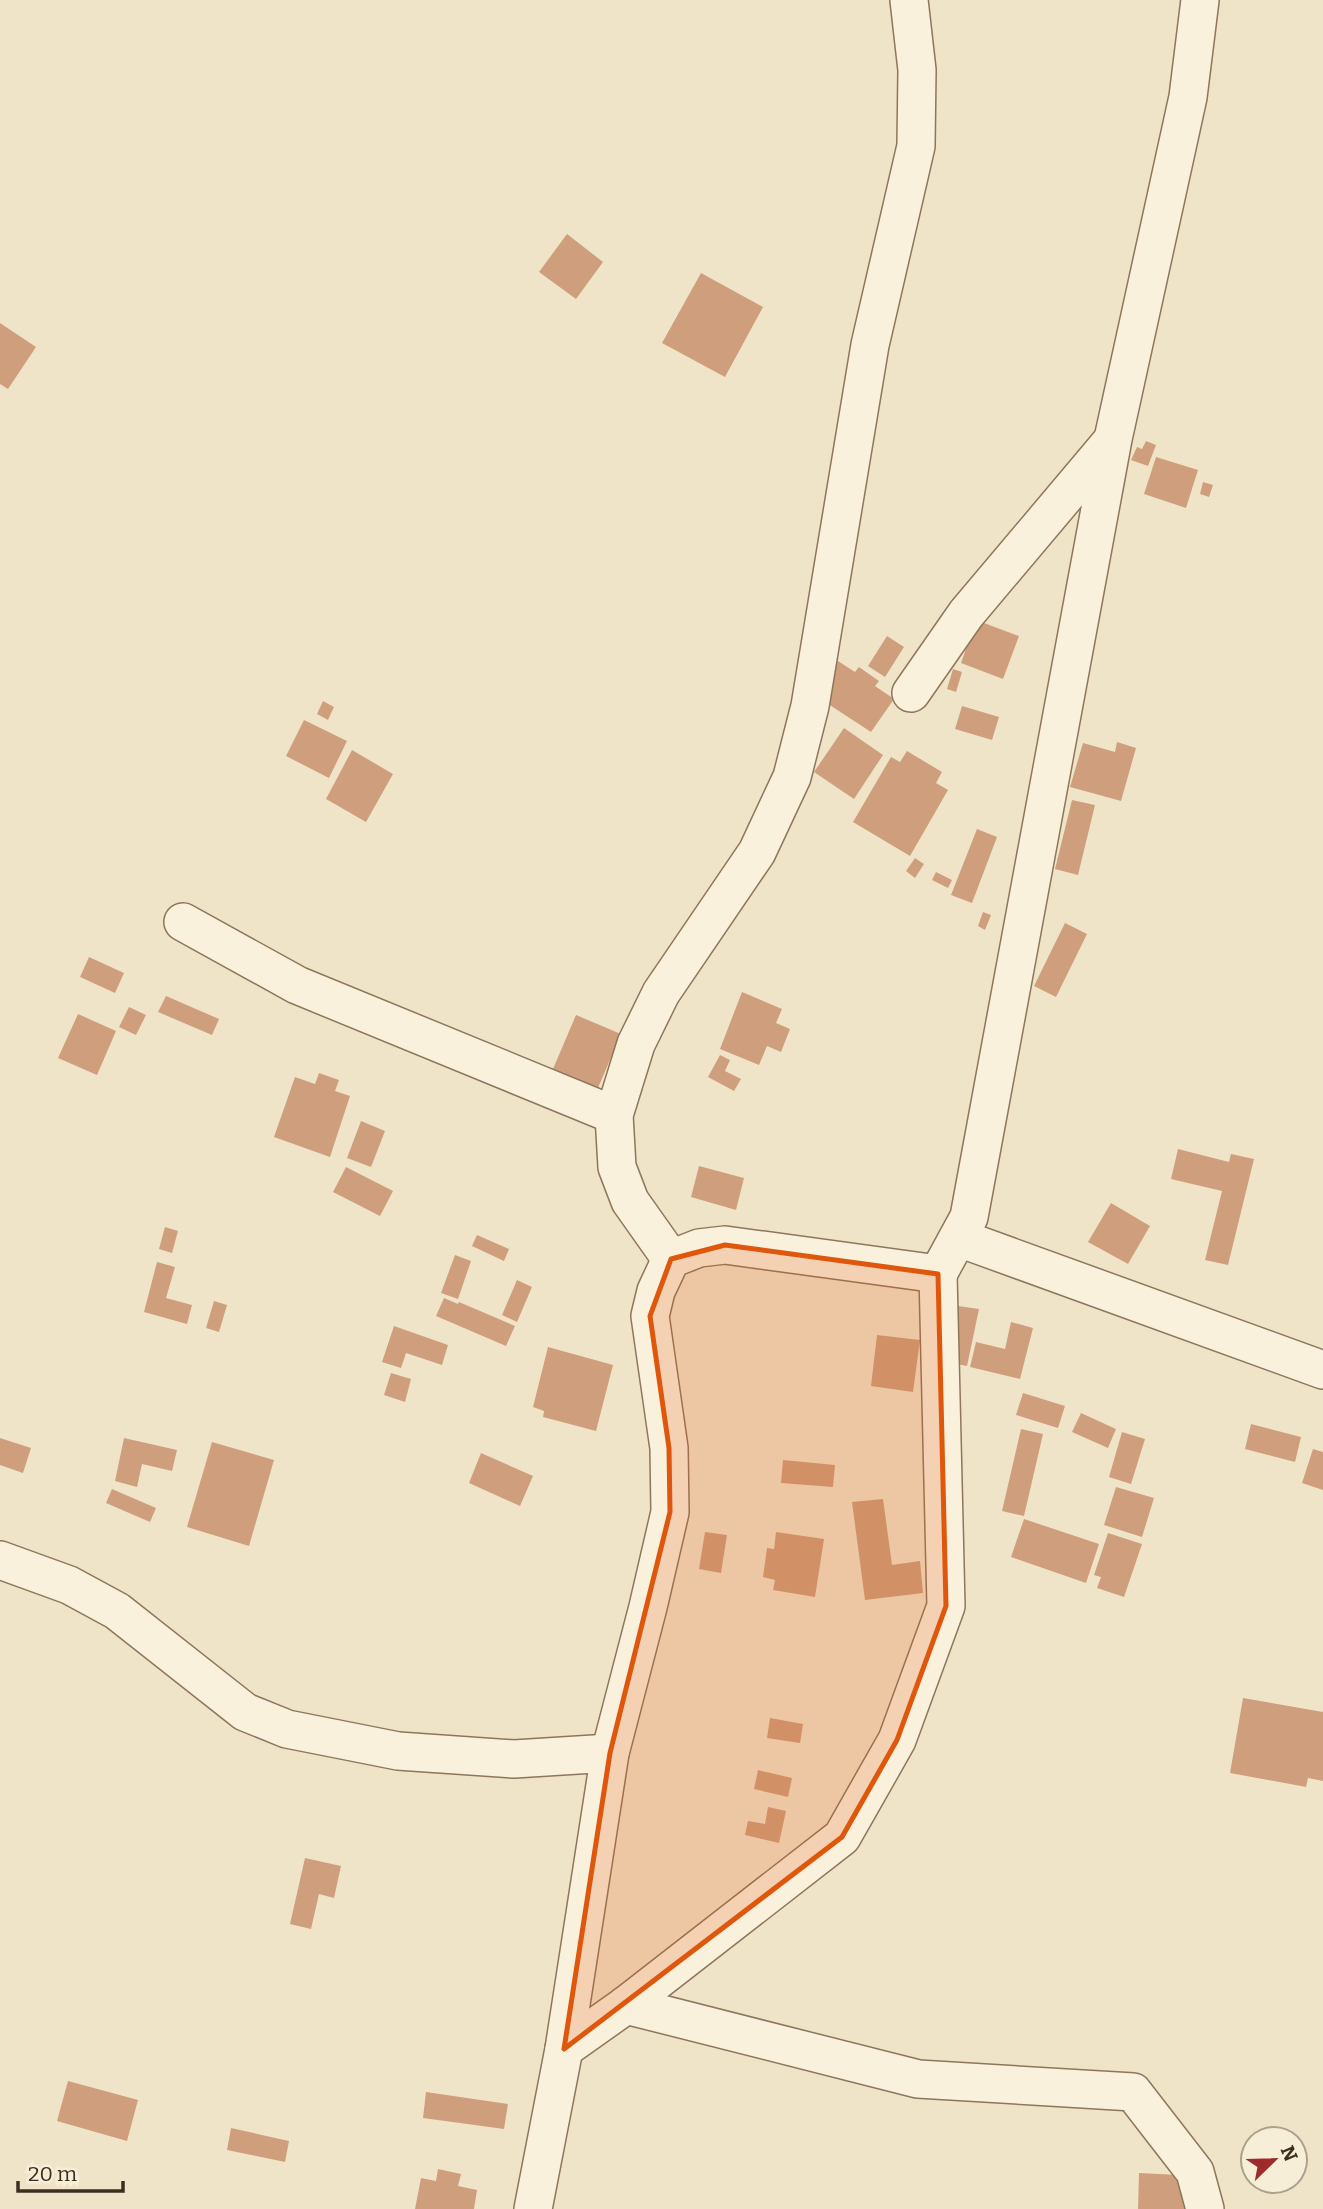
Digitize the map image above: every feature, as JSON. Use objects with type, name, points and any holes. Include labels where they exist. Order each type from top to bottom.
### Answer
[{"type":"street","points":[[671,1259],[630,1201],[617,1167],[614,1115],[636,1044],[661,993],[757,852],[792,777],[810,706],[870,345],[916,146],[917,70],[909,0]]},
{"type":"street","points":[[564,2049],[626,2005],[842,1838],[897,1740],[946,1606],[938,1274],[969,1217],[1113,439],[1188,97],[1199,0]]},
{"type":"street","points":[[911,693],[966,614],[1113,439]]},
{"type":"street","points":[[183,922],[296,985],[614,1115]]},
{"type":"street","points":[[959,1238],[1323,1370]]},
{"type":"street","points":[[533,2209],[564,2049],[610,1754],[649,1607],[670,1512],[669,1448],[650,1316],[656,1291],[671,1259],[699,1248],[725,1245],[938,1274]]},
{"type":"street","points":[[0,1560],[69,1586],[117,1611],[245,1712],[287,1728],[411,1752],[514,1759],[610,1754]]},
{"type":"street","points":[[626,2005],[918,2079],[1133,2092],[1195,2172],[1205,2209]]},
{"type":"highlighted area","points":[[725,1245],[938,1274],[946,1606],[897,1740],[842,1837],[564,2049],[610,1753],[670,1512],[669,1448],[650,1316],[671,1259]]},
{"type":"building","points":[[567,234],[603,262],[576,299],[539,272]]},
{"type":"building","points":[[701,273],[763,307],[725,377],[662,343]]},
{"type":"building","points":[[0,323],[36,347],[8,389],[0,384]]},
{"type":"building","points":[[1146,441],[1156,445],[1148,466],[1131,460],[1137,447],[1142,449]]},
{"type":"building","points":[[1156,457],[1198,470],[1186,508],[1144,494]]},
{"type":"building","points":[[1203,482],[1213,485],[1209,497],[1200,494]]},
{"type":"building","points":[[976,620],[1019,636],[1003,679],[961,663]]},
{"type":"building","points":[[887,636],[904,647],[885,677],[868,666]]},
{"type":"building","points":[[838,661],[855,672],[859,667],[879,681],[875,686],[894,699],[871,732],[822,700],[824,682]]},
{"type":"building","points":[[953,669],[962,672],[956,692],[947,689]]},
{"type":"building","points":[[323,701],[334,707],[328,720],[317,714]]},
{"type":"building","points":[[962,706],[999,717],[992,740],[955,729]]},
{"type":"building","points":[[304,720],[347,741],[329,778],[286,756]]},
{"type":"building","points":[[844,728],[883,755],[854,799],[814,772]]},
{"type":"building","points":[[1117,742],[1136,748],[1121,801],[1070,787],[1083,743],[1115,752]]},
{"type":"building","points":[[352,750],[393,774],[366,822],[326,799]]},
{"type":"building","points":[[907,751],[942,772],[936,783],[948,790],[910,856],[853,822],[891,757],[900,762]]},
{"type":"building","points":[[1072,800],[1095,805],[1078,875],[1055,869]]},
{"type":"building","points":[[977,829],[997,837],[972,903],[951,895]]},
{"type":"building","points":[[915,858],[924,864],[915,878],[906,871]]},
{"type":"building","points":[[936,872],[952,880],[948,888],[932,880]]},
{"type":"building","points":[[983,912],[991,915],[985,930],[978,926]]},
{"type":"building","points":[[1065,923],[1087,934],[1056,997],[1034,986]]},
{"type":"building","points":[[89,957],[124,973],[115,993],[80,977]]},
{"type":"building","points":[[742,992],[782,1009],[776,1023],[790,1029],[781,1052],[767,1046],[759,1065],[720,1049]]},
{"type":"building","points":[[166,996],[219,1019],[212,1035],[158,1012]]},
{"type":"building","points":[[129,1007],[146,1015],[136,1035],[119,1027]]},
{"type":"building","points":[[78,1014],[116,1031],[97,1075],[58,1058]]},
{"type":"building","points":[[576,1015],[621,1034],[595,1095],[550,1076]]},
{"type":"building","points":[[720,1055],[730,1060],[725,1071],[741,1079],[734,1091],[708,1077]]},
{"type":"building","points":[[319,1073],[339,1080],[335,1091],[350,1096],[330,1157],[274,1137],[295,1077],[315,1084]]},
{"type":"building","points":[[361,1121],[385,1131],[371,1167],[347,1158]]},
{"type":"building","points":[[1178,1149],[1229,1162],[1231,1154],[1254,1159],[1228,1265],[1205,1260],[1222,1191],[1171,1179]]},
{"type":"building","points":[[699,1166],[744,1178],[736,1210],[691,1197]]},
{"type":"building","points":[[346,1167],[393,1191],[380,1216],[333,1192]]},
{"type":"building","points":[[1111,1203],[1150,1226],[1128,1264],[1088,1242]]},
{"type":"building","points":[[165,1227],[178,1231],[172,1253],[159,1249]]},
{"type":"building","points":[[477,1235],[509,1249],[504,1261],[472,1246]]},
{"type":"building","points":[[455,1255],[471,1261],[458,1299],[441,1293]]},
{"type":"building","points":[[157,1262],[175,1267],[166,1298],[192,1305],[187,1324],[144,1312]]},
{"type":"building","points":[[517,1280],[532,1287],[517,1322],[502,1315]]},
{"type":"building","points":[[444,1298],[515,1326],[506,1346],[436,1316]]},
{"type":"building","points":[[214,1301],[227,1305],[219,1332],[206,1328]]},
{"type":"building","points":[[958,1306],[979,1309],[967,1366],[947,1362]]},
{"type":"building","points":[[1011,1322],[1033,1328],[1020,1379],[970,1367],[976,1342],[1005,1349]]},
{"type":"building","points":[[394,1326],[448,1345],[442,1365],[406,1353],[401,1368],[382,1362]]},
{"type":"building","points":[[877,1335],[920,1340],[913,1392],[871,1386]]},
{"type":"building","points":[[548,1347],[613,1365],[596,1431],[543,1417],[544,1411],[533,1407]]},
{"type":"building","points":[[391,1373],[411,1379],[405,1402],[384,1395]]},
{"type":"building","points":[[1023,1393],[1065,1406],[1058,1428],[1016,1415]]},
{"type":"building","points":[[1081,1413],[1116,1429],[1108,1448],[1072,1432]]},
{"type":"building","points":[[1251,1424],[1301,1437],[1295,1462],[1245,1449]]},
{"type":"building","points":[[1021,1429],[1043,1434],[1024,1516],[1002,1511]]},
{"type":"building","points":[[1122,1432],[1145,1439],[1131,1484],[1109,1477]]},
{"type":"building","points":[[0,1438],[31,1448],[23,1473],[0,1465]]},
{"type":"building","points":[[124,1438],[177,1450],[172,1471],[142,1464],[137,1487],[115,1481]]},
{"type":"building","points":[[212,1442],[274,1460],[249,1546],[187,1527]]},
{"type":"building","points":[[1313,1449],[1323,1452],[1323,1490],[1302,1483]]},
{"type":"building","points":[[481,1453],[533,1476],[520,1506],[469,1483]]},
{"type":"building","points":[[783,1460],[835,1465],[833,1487],[781,1483]]},
{"type":"building","points":[[1116,1487],[1154,1498],[1142,1537],[1104,1525]]},
{"type":"building","points":[[112,1489],[156,1508],[150,1522],[106,1503]]},
{"type":"building","points":[[883,1499],[892,1565],[920,1561],[923,1593],[865,1600],[852,1502]]},
{"type":"building","points":[[1024,1519],[1099,1544],[1086,1583],[1011,1557]]},
{"type":"building","points":[[705,1532],[727,1535],[721,1573],[699,1569]]},
{"type":"building","points":[[776,1532],[824,1539],[815,1597],[773,1590],[775,1580],[763,1577],[767,1548],[774,1549]]},
{"type":"building","points":[[1108,1533],[1142,1544],[1124,1597],[1097,1588],[1101,1577],[1094,1575]]},
{"type":"building","points":[[1243,1698],[1323,1712],[1323,1781],[1308,1778],[1306,1787],[1230,1773]]},
{"type":"building","points":[[770,1718],[803,1724],[800,1743],[767,1738]]},
{"type":"building","points":[[758,1770],[792,1778],[788,1797],[754,1789]]},
{"type":"building","points":[[768,1807],[786,1811],[779,1843],[745,1835],[748,1821],[765,1824]]},
{"type":"building","points":[[305,1858],[341,1866],[334,1898],[319,1894],[311,1929],[290,1924]]},
{"type":"building","points":[[68,2081],[138,2100],[127,2141],[57,2121]]},
{"type":"building","points":[[426,2092],[508,2104],[504,2129],[423,2118]]},
{"type":"building","points":[[231,2128],[289,2141],[285,2162],[227,2150]]},
{"type":"building","points":[[438,2169],[461,2174],[458,2186],[477,2190],[474,2209],[415,2209],[421,2178],[436,2181]]},
{"type":"building","points":[[1139,2173],[1179,2175],[1179,2186],[1194,2186],[1193,2209],[1138,2209]]}]
